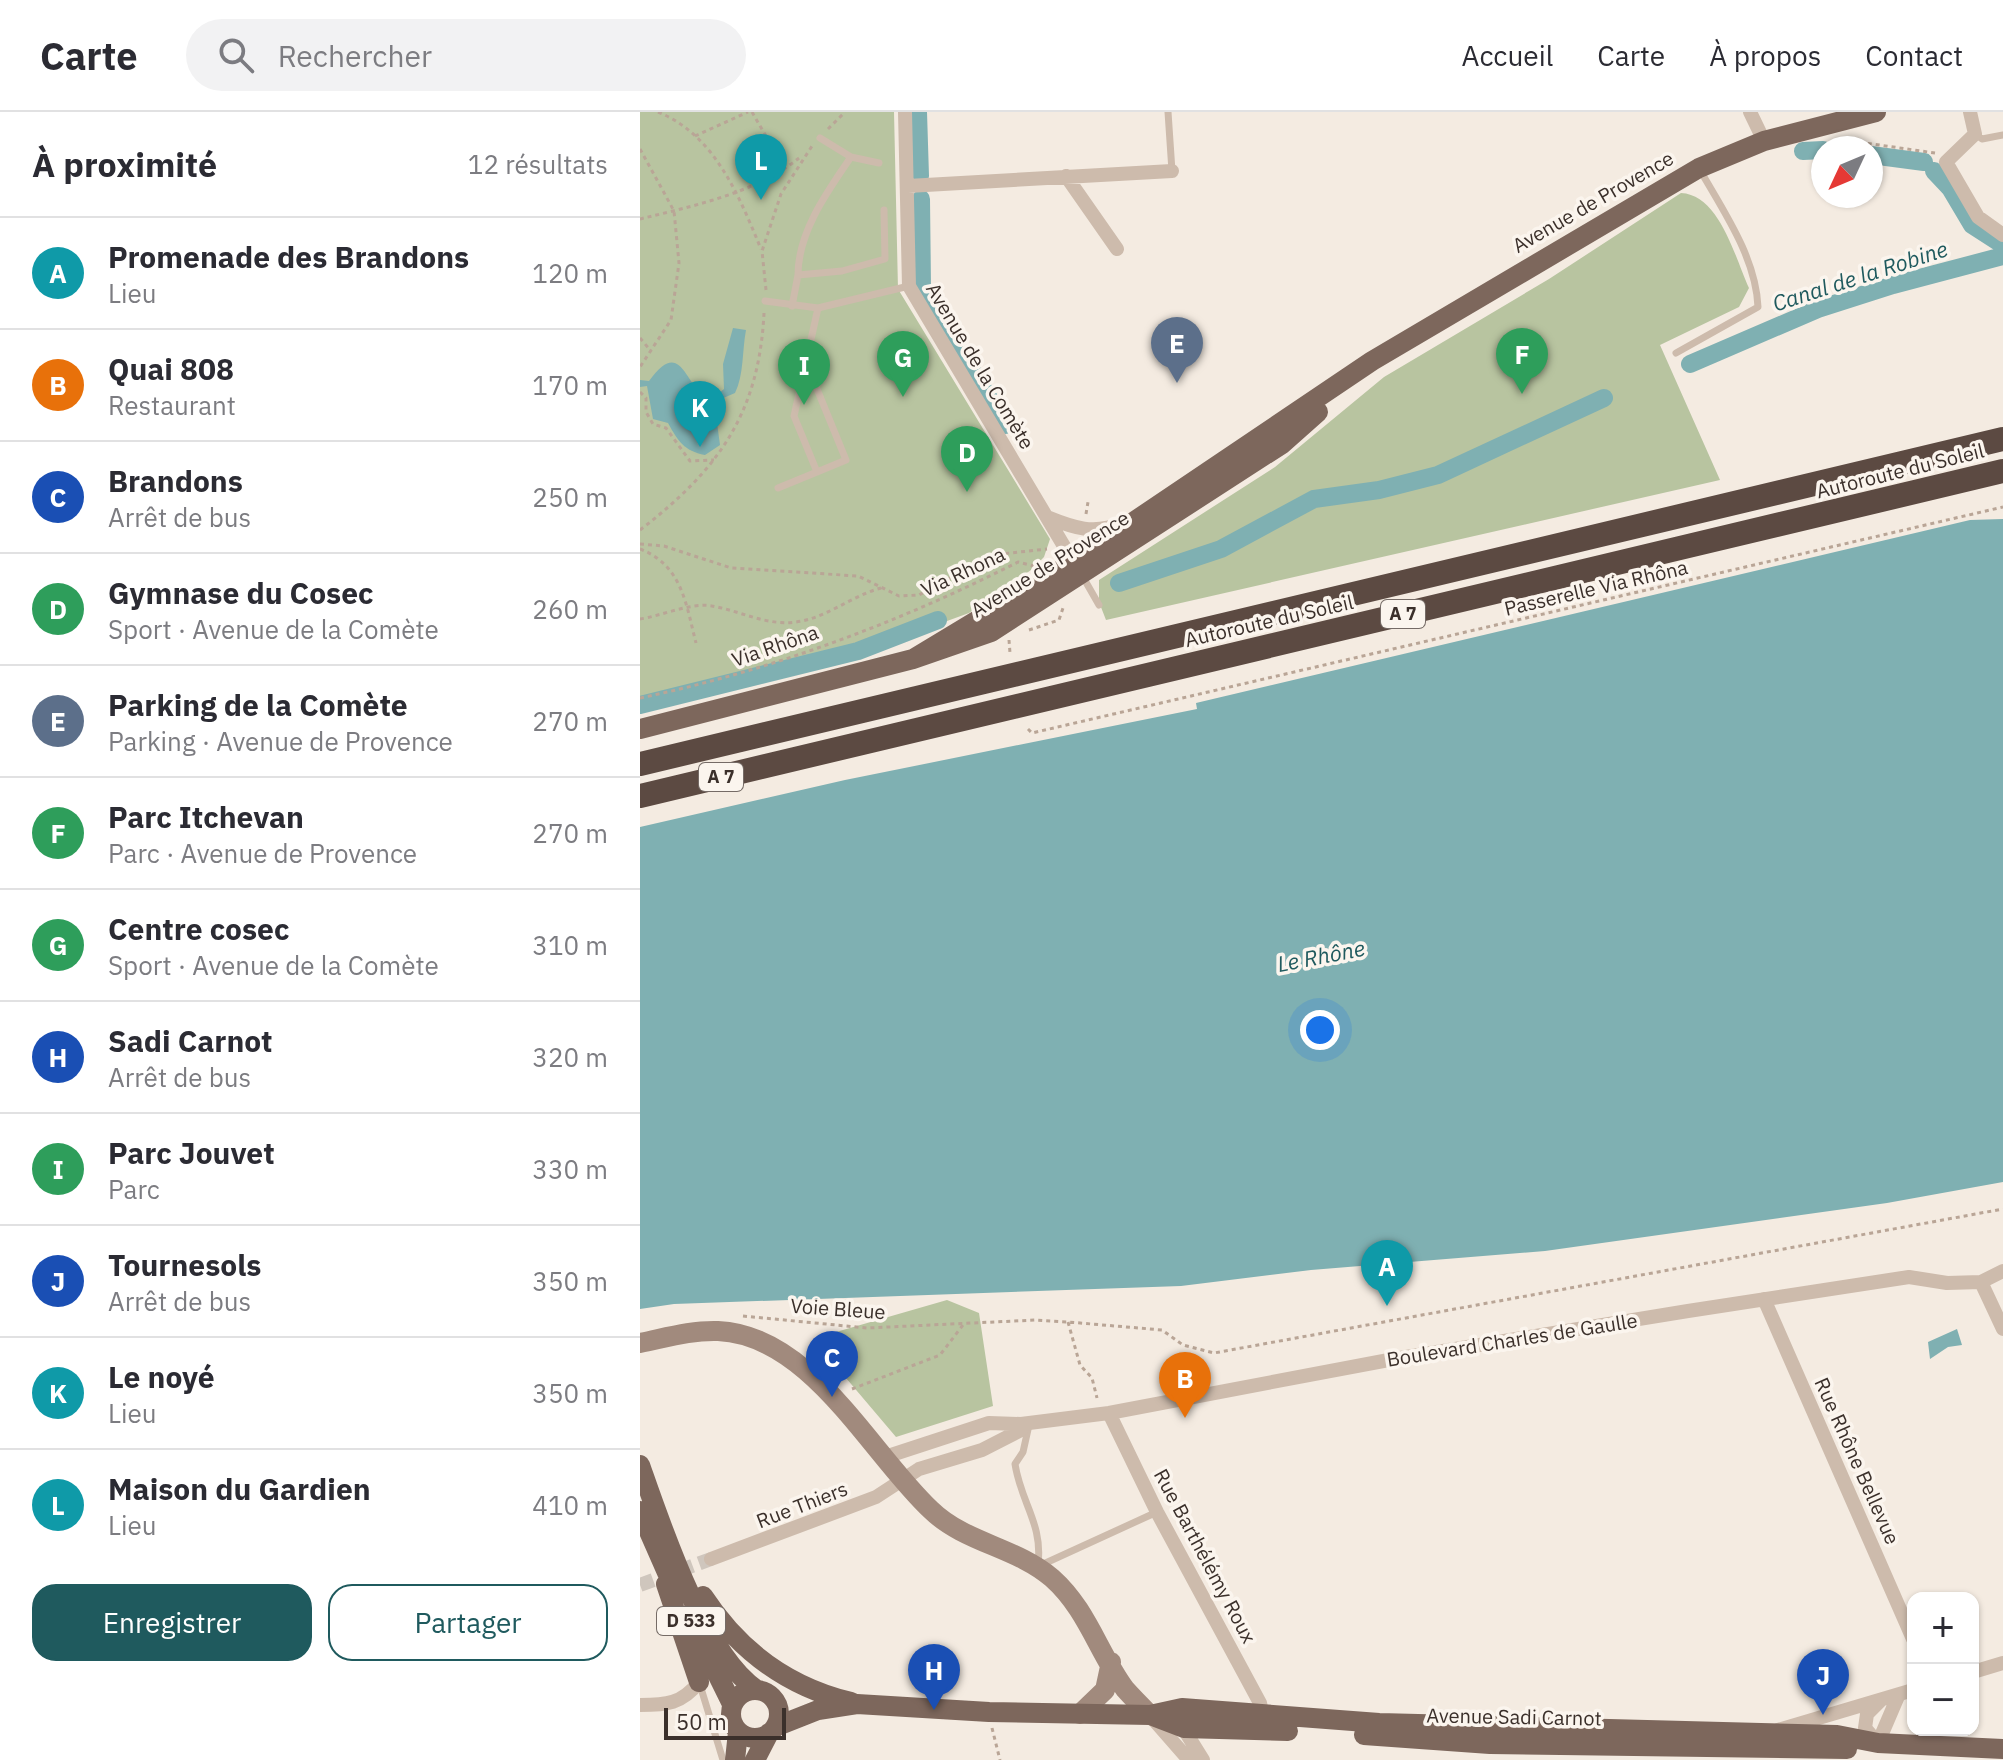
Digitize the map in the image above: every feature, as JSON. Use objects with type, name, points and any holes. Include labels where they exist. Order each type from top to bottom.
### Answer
[{"type":"highway","name":"Autoroute du Soleil","points":[[640,764],[2003,439]]},
{"type":"highway","name":"Autoroute du Soleil","points":[[640,796],[2003,471]]},
{"type":"main road","name":"Avenue de Provence","points":[[640,729],[913,659],[991,632],[1155,508],[1353,373],[1699,168],[1764,141],[1876,112]]},
{"type":"main road","name":"Avenue de Provence","points":[[913,659],[1042,578],[1078,569],[1282,444],[1353,373]]},
{"type":"main road","name":"D 533","points":[[640,1465],[648,1521],[732,1704]]},
{"type":"main road","points":[[648,1521],[670,1546],[706,1601],[757,1658],[788,1680],[828,1697],[857,1704]]},
{"type":"main road","points":[[648,1521],[699,1682]]},
{"type":"main road","name":"D 533","points":[[670,1546],[719,1646],[738,1673],[764,1693]]},
{"type":"main road","points":[[735,1760],[738,1732],[731,1718],[732,1704],[743,1693],[764,1693],[779,1714],[755,1760]]},
{"type":"main road","name":"Avenue Sadi Carnot","points":[[764,1693],[818,1710]]},
{"type":"main road","name":"Avenue Sadi Carnot","points":[[772,1730],[818,1710],[857,1704],[989,1712],[1150,1715],[1182,1708],[1655,1745],[1855,1749],[1878,1743]]},
{"type":"main road","name":"Avenue Sadi Carnot","points":[[1150,1715],[1188,1734],[1490,1744],[1625,1741]]},
{"type":"main road","points":[[738,1732],[754,1739],[772,1730]]},
{"type":"main road","name":"Avenue Sadi Carnot","points":[[1655,1745],[1770,1733],[1854,1737],[1878,1743],[1978,1754],[2003,1749]]},
{"type":"street","name":"Avenue de la Comète","points":[[905,112],[909,286],[1078,569]]},
{"type":"street","points":[[1750,112],[1764,141]]},
{"type":"street","points":[[1970,112],[1975,134],[1946,162],[1978,217],[2003,235]]},
{"type":"street","points":[[908,186],[1172,171]]},
{"type":"street","points":[[1066,176],[1117,249]]},
{"type":"street","name":"Avenue de Provence","points":[[1047,517],[1096,531],[1155,508]]},
{"type":"street","name":"Boulevard Charles de Gaulle","points":[[882,1458],[975,1426],[1025,1424],[1109,1413],[1394,1359],[1909,1277],[1947,1283],[1981,1282],[2003,1271]]},
{"type":"street","points":[[1981,1282],[2003,1329]]},
{"type":"street","name":"Rue Rhône Bellevue","points":[[1764,1299],[1907,1625]]},
{"type":"street","points":[[640,1343],[719,1331],[746,1337],[790,1360],[815,1378],[902,1481],[953,1528],[1037,1566],[1072,1599],[1123,1686],[1189,1760]]},
{"type":"street","name":"Rue Barthélémy Roux","points":[[1109,1413],[1157,1512],[1263,1710],[1263,1716]]},
{"type":"street","name":"Boulevard Charles de Gaulle","points":[[902,1481],[919,1469],[1005,1441],[1016,1435],[1025,1424]]},
{"type":"street","name":"Rue Thiers","points":[[711,1559],[850,1508],[902,1481]]},
{"type":"street","points":[[1080,1714],[1105,1690],[1111,1662]]},
{"type":"street","points":[[1979,1670],[2003,1663]]},
{"type":"street","points":[[640,1705],[670,1705],[688,1696],[699,1682]]},
{"type":"street","points":[[1770,1733],[1906,1692]]},
{"type":"street","points":[[1883,1698],[1865,1719],[1865,1728],[1878,1743],[1906,1692]]},
{"type":"street","points":[[1188,1734],[1205,1760]]},
{"type":"lane","points":[[1168,112],[1172,171]]},
{"type":"lane","points":[[1975,134],[1982,139],[2003,135]]},
{"type":"lane","points":[[820,138],[851,157],[879,163]]},
{"type":"lane","points":[[792,306],[798,257],[807,231],[851,157]]},
{"type":"lane","points":[[1676,353],[1758,307],[1757,284],[1733,228],[1699,168]]},
{"type":"lane","points":[[798,275],[842,271],[885,259],[884,210]]},
{"type":"lane","points":[[765,301],[818,308],[909,286]]},
{"type":"lane","points":[[817,472],[794,416],[818,308]]},
{"type":"lane","points":[[778,488],[846,460],[806,360]]},
{"type":"lane","points":[[1078,569],[1099,605]]},
{"type":"lane","points":[[1025,1424],[1023,1452],[1015,1464],[1018,1486],[1040,1537],[1037,1566]]},
{"type":"lane","points":[[1037,1566],[1157,1512]]},
{"type":"lane","points":[[699,1682],[723,1760]]},
{"type":"path","points":[[640,530],[700,478],[731,438],[753,387],[765,301],[762,251],[736,191],[711,153],[695,136],[679,121],[658,112]]},
{"type":"path","points":[[695,136],[750,112],[785,169]]},
{"type":"path","points":[[640,219],[736,191],[785,169],[845,112]]},
{"type":"path","points":[[1804,131],[1935,154],[1944,147]]},
{"type":"path","points":[[640,149],[674,211],[679,263],[671,320],[640,367]]},
{"type":"path","points":[[762,251],[781,194],[803,155]]},
{"type":"path","points":[[640,338],[651,351]]},
{"type":"path","points":[[640,392],[646,398],[646,412],[653,424],[666,428],[682,455],[690,461],[714,460]]},
{"type":"path","name":"Passerelle Via Rhôna","points":[[1028,729],[1032,733],[1195,697],[2003,507]]},
{"type":"path","points":[[640,546],[664,546],[731,568],[858,576],[899,596],[919,595],[992,555],[1047,549]]},
{"type":"path","points":[[640,546],[679,580],[696,643]]},
{"type":"path","name":"Via Rhona","points":[[916,609],[1018,562],[1031,563],[1042,578]]},
{"type":"path","points":[[640,619],[713,606],[737,615],[779,623],[795,622],[812,619],[860,594],[881,588]]},
{"type":"path","name":"Via Rhôna","points":[[640,698],[738,674],[916,609]]},
{"type":"path","name":"Voie Bleue","points":[[734,1315],[867,1328],[1036,1320],[1068,1322],[1162,1330],[1183,1345],[1214,1353],[2003,1209]]},
{"type":"path","points":[[1068,1322],[1080,1365],[1089,1373],[1097,1400],[1109,1413]]},
{"type":"path","points":[[837,1402],[854,1387],[940,1355],[965,1323]]},
{"type":"path","points":[[989,1712],[1000,1760]]},
{"type":"green space","points":[[640,112],[894,112],[898,289],[1050,539],[1044,557],[1031,570],[969,613],[810,671],[640,713]]},
{"type":"green space","points":[[1681,193],[1695,196],[1716,216],[1732,245],[1749,288],[1739,307],[1660,345],[1720,480],[1106,620],[1099,602],[1099,580],[1275,467],[1384,377],[1549,279]]},
{"type":"green space","points":[[947,1300],[979,1313],[993,1406],[896,1437],[829,1358],[836,1332]]},
{"type":"water","points":[[733,328],[746,330],[738,386],[735,393],[721,399],[715,408],[720,445],[705,455],[682,444],[668,423],[653,419],[647,386],[640,387],[640,380],[649,381],[666,364],[673,363],[684,370],[702,397],[714,397],[724,389],[723,364]]},
{"type":"water","name":"Le Rhône","points":[[2003,519],[2003,1182],[1887,1203],[1545,1251],[1311,1270],[1181,1286],[674,1304],[640,1309],[640,827],[845,780],[1197,709],[1196,703],[1970,520]]},
{"type":"water","points":[[1957,1329],[1962,1345],[1948,1347],[1930,1359],[1928,1342]]},
{"type":"waterway","points":[[918,112],[920,176]]},
{"type":"waterway","points":[[1803,151],[1811,151]]},
{"type":"waterway","points":[[1883,157],[1924,162]]},
{"type":"waterway","points":[[1934,171],[1950,188],[1972,225],[2003,245]]},
{"type":"waterway","points":[[921,199],[922,287],[1005,425]]},
{"type":"waterway","name":"Canal de la Robine","points":[[1690,364],[1818,309],[1893,285],[2003,256]]},
{"type":"waterway","name":"Canal de la Robine","points":[[1119,583],[1221,549],[1314,499],[1379,490],[1438,475],[1604,398]]},
{"type":"waterway","points":[[640,705],[858,651],[938,620]]},
{"type":"tunnel","points":[[640,1585],[711,1559]]},
{"type":"place","name":"Maison du Gardien","points":[[761,200]]},
{"type":"place","name":"Parking de la Comète","points":[[1177,383]]},
{"type":"place","name":"Parc Itchevan","points":[[1522,394]]},
{"type":"place","name":"Centre cosec","points":[[903,397]]},
{"type":"place","name":"Parc Jouvet","points":[[804,405]]},
{"type":"place","name":"Le noyé","points":[[700,447]]},
{"type":"place","name":"Gymnase du Cosec","points":[[967,492]]},
{"type":"place","name":"Promenade des Brandons","points":[[1387,1306]]},
{"type":"place","name":"Brandons","points":[[832,1397]]},
{"type":"place","name":"Quai 808","points":[[1185,1418]]},
{"type":"place","name":"Sadi Carnot","points":[[934,1710]]},
{"type":"place","name":"Tournesols","points":[[1823,1715]]}]
